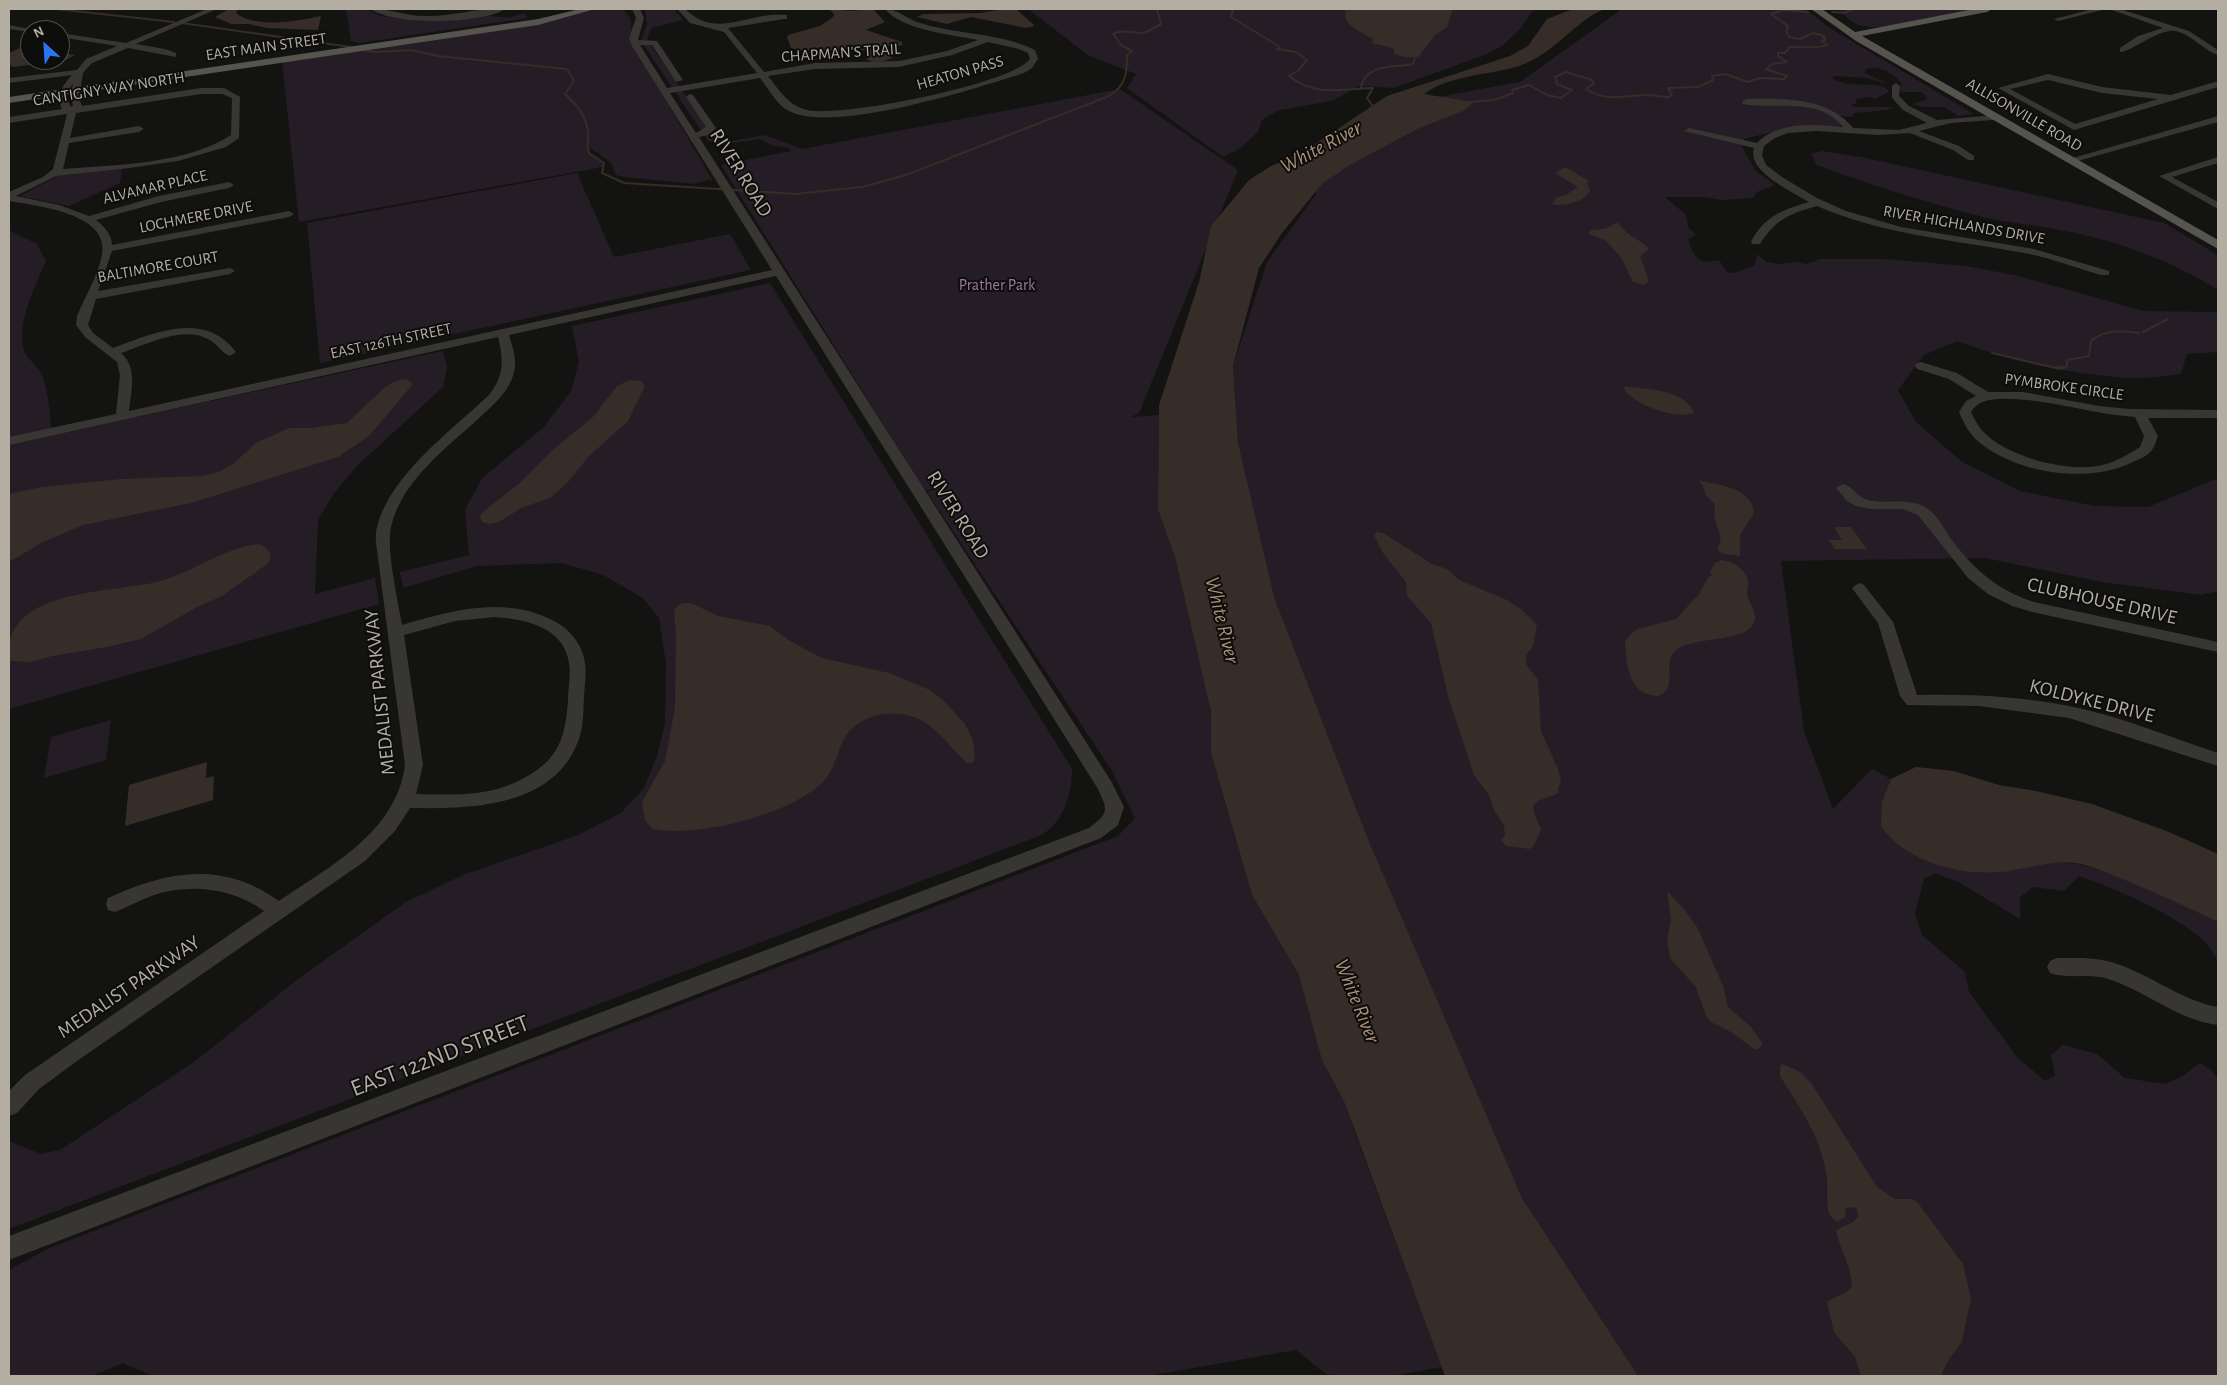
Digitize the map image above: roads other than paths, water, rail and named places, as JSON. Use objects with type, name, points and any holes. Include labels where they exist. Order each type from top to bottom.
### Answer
[{"type":"main road","name":"EAST MAIN STREET","points":[[527,24],[581,9]]},
{"type":"main road","name":"EAST MAIN STREET","points":[[9,100],[527,24],[560,18],[590,9]]},
{"type":"main road","name":"ALLISONVILLE ROAD","points":[[1816,9],[1853,35],[2218,245]]},
{"type":"main road","points":[[1853,35],[1987,9]]},
{"type":"street","points":[[72,110],[66,108],[64,92],[70,81],[92,58],[213,9]]},
{"type":"street","points":[[375,9],[395,15],[428,18],[468,15],[502,9]]},
{"type":"street","points":[[627,9],[633,17],[635,29],[634,42],[654,43],[679,80]]},
{"type":"street","points":[[635,29],[640,18],[636,9]]},
{"type":"street","points":[[681,9],[693,21],[722,27],[727,30],[762,75]]},
{"type":"street","points":[[888,9],[896,16],[914,23],[988,39]]},
{"type":"street","points":[[2058,19],[2102,9]]},
{"type":"street","points":[[2113,9],[2171,28],[2199,40],[2218,53]]},
{"type":"street","points":[[722,27],[755,20],[784,17]]},
{"type":"street","points":[[2123,50],[2141,38],[2171,28]]},
{"type":"street","points":[[70,36],[165,51],[173,55]]},
{"type":"street","name":"CHAPMAN'S TRAIL","points":[[665,91],[822,66],[899,64],[949,53],[988,39]]},
{"type":"street","name":"HEATON PASS","points":[[762,75],[784,102],[792,108],[814,114],[835,115],[944,95],[1021,71],[1033,62],[1034,55],[1026,48],[988,39]]},
{"type":"street","name":"RIVER ROAD","points":[[634,42],[1105,786],[1115,807],[1112,820],[1095,833],[889,910]]},
{"type":"street","points":[[9,80],[79,72]]},
{"type":"street","points":[[9,197],[55,173],[60,166],[72,110],[78,106],[75,98],[79,72]]},
{"type":"street","points":[[2171,98],[2102,90],[2048,77],[2002,88],[2074,127],[2218,84]]},
{"type":"street","points":[[1896,86],[1895,96],[1901,104],[1934,123]]},
{"type":"street","name":"CANTIGNY WAY NORTH","points":[[9,120],[215,90],[230,92],[236,99],[236,136],[222,146],[199,153],[157,160],[55,173]]},
{"type":"street","points":[[690,97],[711,128],[707,132],[693,136]]},
{"type":"street","points":[[1746,102],[1782,102],[1814,107],[1840,118],[1850,130]]},
{"type":"street","points":[[1689,131],[1759,146],[1772,136],[1794,130],[1850,130],[1894,133],[1912,131],[1934,123],[1993,117]]},
{"type":"street","points":[[2075,162],[2218,120]]},
{"type":"street","points":[[2075,162],[2218,126]]},
{"type":"street","points":[[66,141],[139,129]]},
{"type":"street","points":[[1912,131],[1956,148],[1971,158]]},
{"type":"street","name":"RIVER HIGHLANDS DRIVE","points":[[1759,146],[1758,158],[1767,171],[1816,202],[1848,216],[1894,229],[2032,252],[2104,273]]},
{"type":"street","points":[[2218,160],[2164,176],[2218,206]]},
{"type":"street","name":"ALVAMAR PLACE","points":[[89,219],[159,199],[229,185]]},
{"type":"street","points":[[9,197],[62,210],[89,219],[104,232],[108,249],[82,325],[89,334],[123,361],[126,375],[122,416]]},
{"type":"street","points":[[1756,242],[1761,230],[1774,218],[1816,202]]},
{"type":"street","name":"LOCHMERE DRIVE","points":[[108,249],[290,214]]},
{"type":"street","name":"BALTIMORE COURT","points":[[91,296],[230,271]]},
{"type":"street","name":"EAST 126TH STREET","points":[[9,441],[779,272]]},
{"type":"street","points":[[113,352],[156,337],[188,333],[210,335],[230,352]]},
{"type":"street","name":"MEDALIST PARKWAY","points":[[9,1106],[32,1082],[70,1054],[359,856],[386,830],[406,801],[414,765],[397,632],[383,544],[385,522],[397,494],[408,480],[493,398],[504,384],[510,360],[503,333]]},
{"type":"street","points":[[1921,366],[1953,376],[1985,396]]},
{"type":"street","name":"PYMBROKE CIRCLE","points":[[2140,414],[2152,436],[2146,449],[2104,469],[2076,471],[2026,461],[2003,451],[1978,435],[1971,426],[1965,412],[1970,403],[1985,396],[2017,395],[2140,414],[2172,416],[2218,414]]},
{"type":"street","name":"CLUBHOUSE DRIVE","points":[[1843,488],[1852,499],[1863,504],[1906,506],[1924,513],[1972,574],[1991,590],[2012,601],[2218,647]]},
{"type":"street","name":"KOLDYKE DRIVE","points":[[1860,588],[1885,622],[1908,696],[1913,701],[1979,700],[2069,712],[2106,722],[2218,760]]},
{"type":"street","points":[[397,632],[474,613],[515,614],[543,621],[562,633],[574,650],[577,667],[571,738],[561,758],[543,774],[515,791],[492,798],[467,801],[406,801]]},
{"type":"street","points":[[115,904],[163,884],[196,881],[235,886],[248,891],[278,911]]},
{"type":"street","name":"EAST 122ND STREET","points":[[9,1248],[889,910]]},
{"type":"street","points":[[2057,967],[2082,966],[2116,972],[2180,1006],[2198,1013],[2218,1016]]},
{"type":"water","points":[[229,9],[238,9],[236,13],[244,18],[266,22],[301,20],[321,16],[318,30],[267,28],[248,24],[231,24],[215,17]]},
{"type":"water","points":[[829,9],[850,11],[873,9],[885,22],[866,30],[902,42],[902,45],[889,50],[892,58],[877,62],[868,60],[866,57],[870,51],[868,50],[802,51],[791,48],[788,35],[820,26],[833,17],[834,14]]},
{"type":"water","points":[[1016,9],[1035,26],[1026,28],[971,17],[947,24],[917,17],[923,14],[980,13]]},
{"type":"water","points":[[1346,9],[1452,9],[1452,11],[1447,27],[1435,35],[1418,57],[1404,57],[1395,54],[1393,48],[1372,43],[1373,39],[1349,24],[1345,15]]},
{"type":"water","name":"White River","points":[[1573,9],[1605,9],[1584,21],[1554,46],[1532,61],[1508,69],[1457,79],[1424,94],[1474,102],[1463,111],[1417,129],[1348,166],[1322,184],[1282,233],[1259,268],[1233,366],[1238,443],[1274,597],[1370,844],[1522,1198],[1638,1376],[1445,1376],[1344,1101],[1322,1060],[1299,975],[1252,895],[1211,753],[1211,712],[1175,557],[1158,510],[1159,405],[1199,282],[1211,226],[1249,180],[1271,166],[1300,154],[1387,96],[1510,56],[1528,46],[1547,19]]},
{"type":"water","points":[[20,48],[20,66],[9,65],[9,53]]},
{"type":"water","points":[[1565,167],[1589,181],[1587,183],[1590,191],[1579,201],[1562,205],[1552,204],[1557,197],[1566,195],[1578,187],[1555,173]]},
{"type":"water","points":[[1618,222],[1628,234],[1642,242],[1649,249],[1640,256],[1649,281],[1643,285],[1633,282],[1621,257],[1606,241],[1588,233],[1591,230],[1605,229]]},
{"type":"water","points":[[406,379],[413,384],[369,436],[338,457],[191,503],[83,525],[43,542],[9,562],[9,494],[42,487],[122,479],[201,476],[219,472],[233,464],[256,443],[289,428],[311,428],[347,423],[385,387],[396,381]]},
{"type":"water","points":[[630,380],[641,381],[645,386],[628,421],[588,457],[568,482],[550,498],[521,508],[499,522],[490,524],[482,522],[480,517],[482,513],[521,482],[555,448],[593,417],[617,386]]},
{"type":"water","points":[[1625,386],[1673,395],[1689,405],[1694,413],[1686,415],[1656,410],[1629,395],[1624,389]]},
{"type":"water","points":[[1699,481],[1733,489],[1747,498],[1752,505],[1754,513],[1740,535],[1740,556],[1724,554],[1717,550],[1720,538],[1714,518],[1715,504],[1705,494],[1703,485]]},
{"type":"water","points":[[1834,527],[1851,527],[1867,549],[1835,549],[1829,540],[1842,540]]},
{"type":"water","points":[[1377,532],[1383,533],[1432,564],[1447,569],[1459,580],[1507,600],[1521,609],[1537,625],[1533,646],[1526,655],[1526,664],[1538,680],[1541,731],[1558,769],[1561,781],[1558,789],[1559,793],[1538,801],[1533,806],[1534,814],[1541,829],[1534,845],[1530,849],[1506,846],[1501,840],[1505,835],[1504,825],[1495,812],[1489,795],[1474,775],[1448,696],[1431,623],[1407,596],[1406,582],[1383,553],[1374,535]]},
{"type":"water","points":[[259,544],[266,547],[270,553],[269,562],[266,565],[222,596],[197,607],[141,639],[52,656],[31,662],[9,661],[8,647],[10,639],[20,622],[36,609],[56,600],[79,594],[148,584],[167,579],[235,549]]},
{"type":"water","points":[[1722,560],[1738,566],[1746,576],[1748,582],[1747,595],[1755,614],[1752,626],[1745,632],[1734,636],[1695,642],[1675,651],[1671,657],[1668,688],[1658,696],[1640,690],[1635,684],[1628,668],[1625,641],[1638,629],[1676,619],[1699,594],[1708,578],[1712,575],[1710,572],[1715,563]]},
{"type":"water","points":[[682,603],[691,603],[718,616],[770,626],[790,641],[822,658],[889,673],[930,690],[944,701],[965,724],[973,741],[975,760],[967,763],[931,726],[921,720],[898,714],[872,716],[858,723],[847,734],[824,781],[809,793],[790,804],[767,814],[717,827],[671,831],[652,829],[645,820],[642,802],[665,761],[675,708],[676,635],[674,609]]},
{"type":"water","points":[[207,762],[206,778],[214,776],[213,800],[125,826],[129,785]]},
{"type":"water","points":[[1916,767],[1954,771],[1999,785],[2036,791],[2092,804],[2169,832],[2218,854],[2218,922],[2137,885],[2081,864],[2065,862],[2010,871],[1984,873],[1934,864],[1918,857],[1904,849],[1881,826],[1882,801],[1891,779]]},
{"type":"water","points":[[1667,891],[1684,909],[1697,927],[1724,988],[1728,1007],[1750,1026],[1763,1044],[1757,1049],[1754,1049],[1731,1032],[1711,1022],[1706,1016],[1696,987],[1670,958],[1667,941],[1671,919]]},
{"type":"water","points":[[1783,1064],[1800,1072],[1811,1083],[1877,1187],[1895,1199],[1912,1199],[1918,1203],[1963,1264],[1971,1299],[1962,1341],[1946,1364],[1941,1376],[1861,1376],[1855,1357],[1834,1332],[1827,1302],[1852,1287],[1850,1272],[1836,1230],[1853,1222],[1858,1217],[1857,1209],[1852,1207],[1846,1208],[1845,1217],[1837,1222],[1829,1214],[1827,1179],[1821,1151],[1810,1125],[1780,1076],[1780,1066]]},
{"type":"waterway","points":[[56,9],[174,22]]},
{"type":"waterway","points":[[362,50],[376,52],[411,50],[438,56],[567,69],[574,81],[565,94],[577,106],[586,121],[589,153],[604,163],[602,173],[624,183],[796,194],[862,187],[906,175],[1109,96],[1122,83],[1126,74],[1127,55],[1132,51],[1122,46],[1113,34],[1124,31],[1147,32],[1161,24],[1157,9]]},
{"type":"waterway","points":[[1233,9],[1231,17],[1280,47],[1277,49],[1296,52],[1307,60],[1298,71],[1289,76],[1299,83],[1320,89],[1373,88],[1367,98],[1374,108]]},
{"type":"waterway","points":[[1832,12],[1845,13],[1854,9]]},
{"type":"waterway","points":[[1471,102],[1494,100],[1513,93],[1512,90],[1529,85],[1547,95],[1561,98],[1572,90],[1557,84],[1555,77],[1566,72],[1592,80],[1594,83],[1586,89],[1600,96],[1607,97],[1645,95],[1669,97],[1672,95],[1668,88],[1698,87],[1713,80],[1712,76],[1726,74],[1747,82],[1760,78],[1784,79],[1787,76],[1766,69],[1772,64],[1787,62],[1778,56],[1778,53],[1785,53],[1790,47],[1828,45],[1821,41],[1826,40],[1823,37],[1825,36],[1813,33],[1800,39],[1789,37],[1786,31],[1788,26],[1771,14],[1783,10],[1808,12]]},
{"type":"waterway","points":[[182,23],[351,47]]},
{"type":"waterway","points":[[1361,88],[1368,74],[1374,70],[1413,64],[1415,57]]},
{"type":"waterway","points":[[2143,332],[2168,319]]},
{"type":"waterway","points":[[2062,369],[2067,366],[2067,360],[2089,356],[2091,341],[2102,334],[2120,331],[2139,333]]},
{"type":"waterway","points":[[1992,353],[2060,369]]},
{"type":"waterway","points":[[2056,367],[2064,367]]},
{"type":"park label","name":"Prather Park","points":[[997,285]]}]
